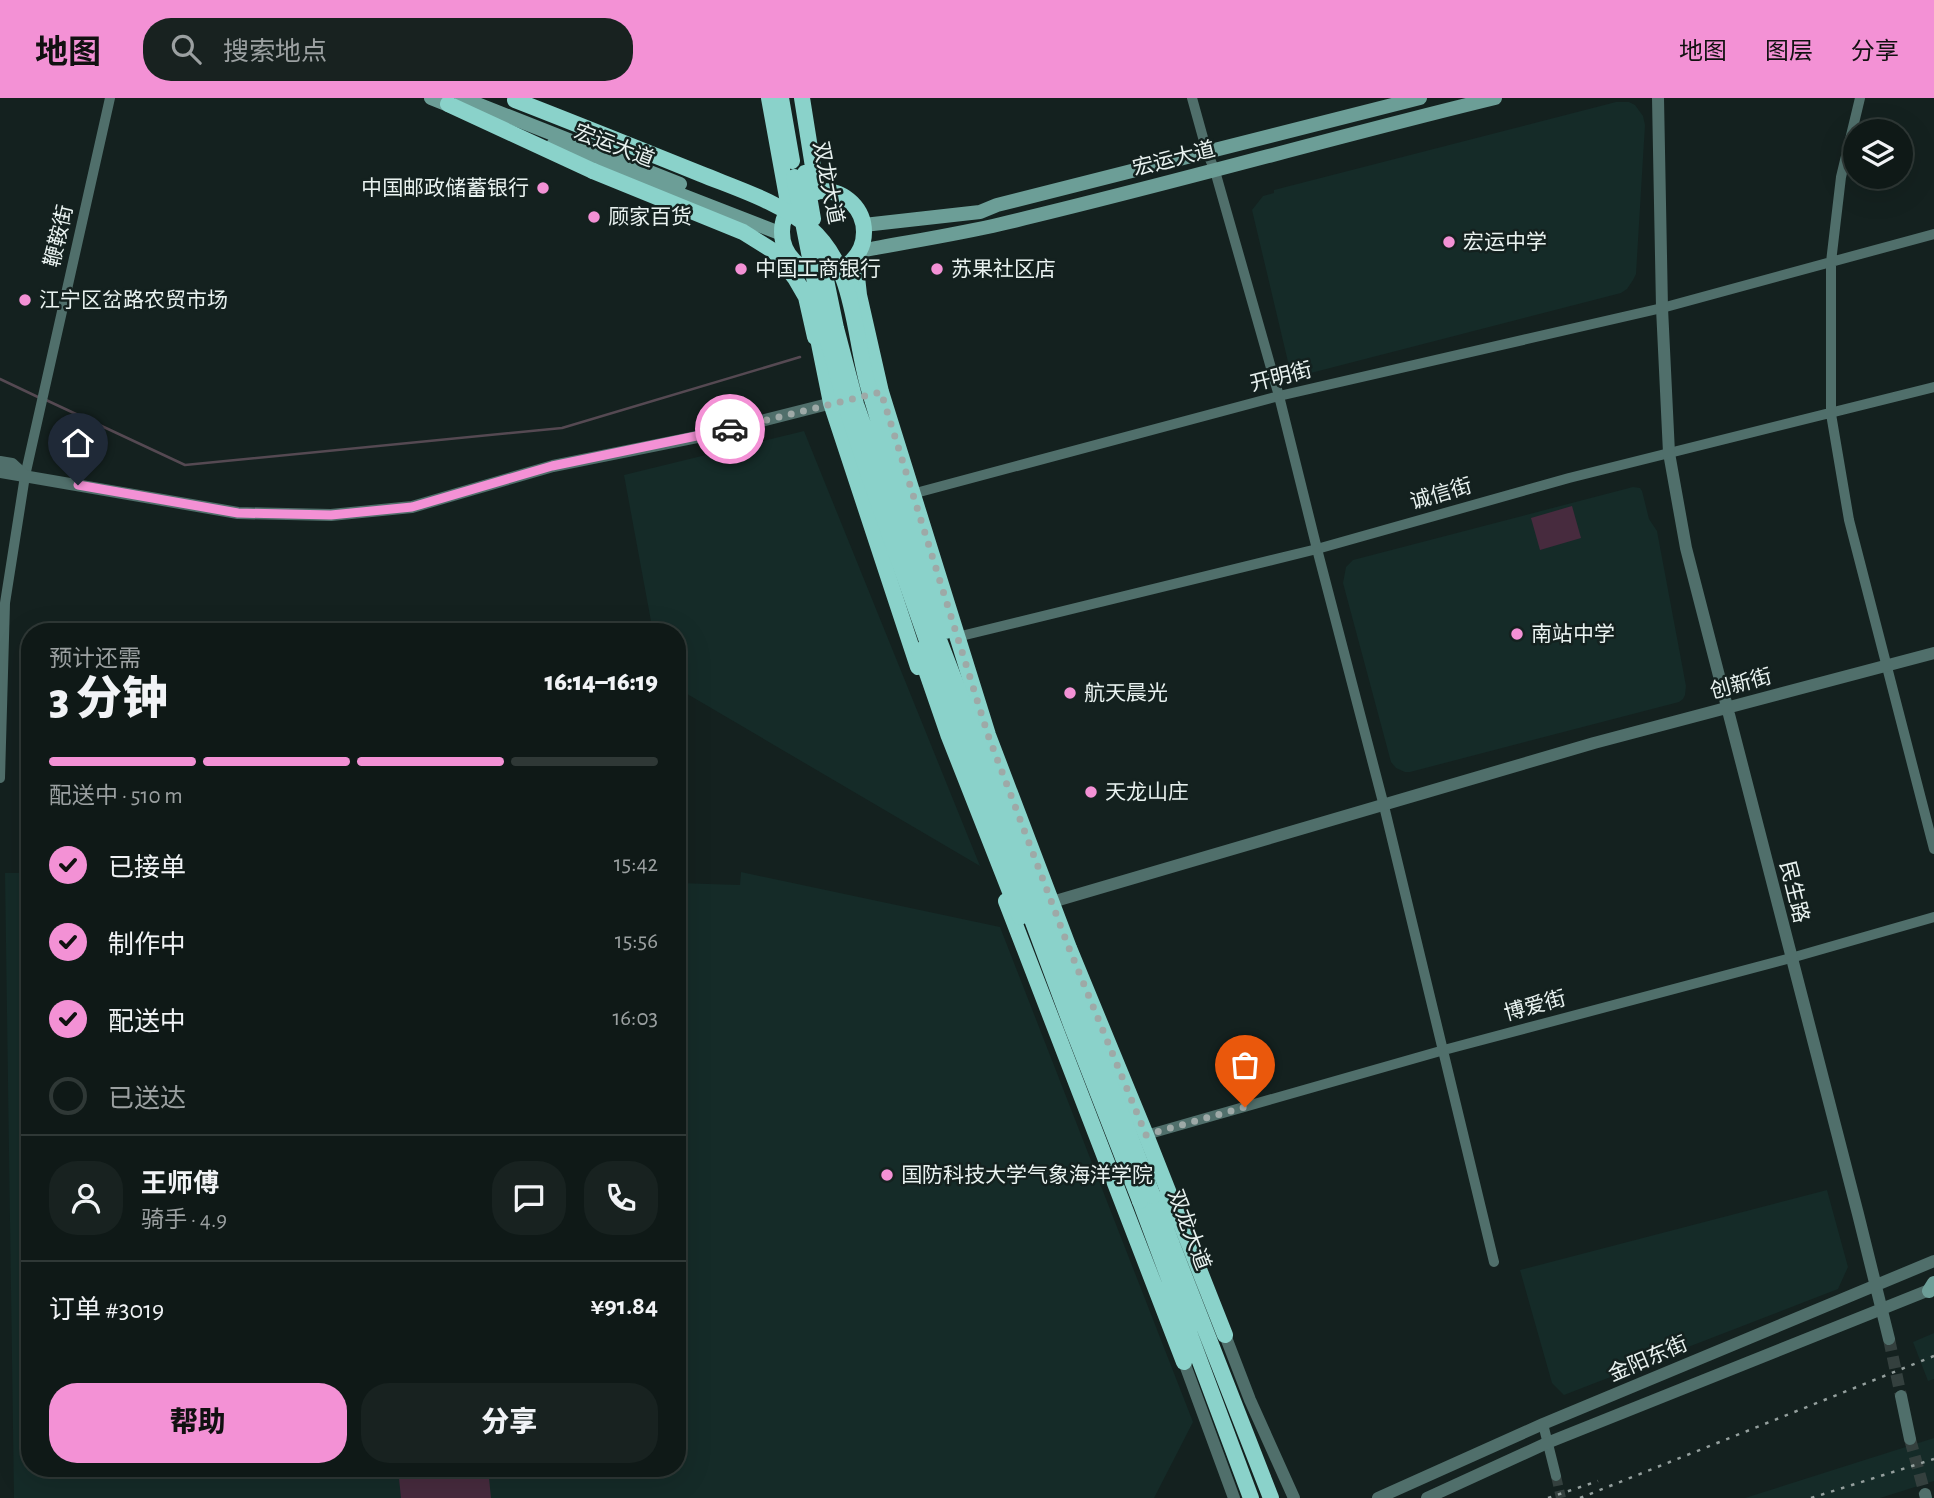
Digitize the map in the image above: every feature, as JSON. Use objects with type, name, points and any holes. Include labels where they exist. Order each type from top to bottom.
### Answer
[{"type":"highway","name":"双龙大道","points":[[769,98],[789,208]]},
{"type":"highway","name":"双龙大道","points":[[781,98],[822,323],[848,413],[964,746],[1016,874],[1072,1027],[1147,1198],[1271,1498]]},
{"type":"highway","name":"双龙大道","points":[[790,98],[836,328],[856,404],[926,606],[1147,1198],[1251,1498]]},
{"type":"highway","name":"双龙大道","points":[[802,98],[817,191]]},
{"type":"highway","points":[[513,99],[634,146],[780,208],[810,228],[829,249],[842,274],[851,303],[869,386],[959,671],[977,741]]},
{"type":"highway","points":[[455,101],[593,171],[743,232],[775,253],[795,278],[806,297],[814,334],[852,458],[948,734],[1022,923],[1072,1027]]},
{"type":"highway","points":[[817,191],[841,195],[852,203],[864,225],[864,238],[857,255],[845,267],[832,272],[806,270],[796,263],[788,254],[782,229],[789,208],[797,200],[817,191]]},
{"type":"highway","name":"双龙大道","points":[[857,255],[859,295],[881,392],[988,735],[1225,1335]]},
{"type":"highway","points":[[806,270],[831,403],[953,768],[1184,1362]]},
{"type":"main road","name":"宏运大道","points":[[431,98],[455,101],[782,229]]},
{"type":"main road","name":"宏运大道","points":[[864,225],[980,212],[998,205],[1420,98]]},
{"type":"main road","name":"宏运大道","points":[[857,255],[1000,224],[1495,98]]},
{"type":"street","name":"鞭鞍街","points":[[25,476],[110,98]]},
{"type":"street","points":[[1192,98],[1279,396],[1384,806],[1494,1262]]},
{"type":"street","name":"民生路","points":[[1658,98],[1662,308],[1669,453],[1686,548],[1889,1339]]},
{"type":"street","points":[[1860,98],[1840,177],[1831,262],[1831,414],[1849,520],[1934,849]]},
{"type":"street","name":"开明街","points":[[912,494],[1279,396],[1662,308],[1934,234]]},
{"type":"street","name":"诚信街","points":[[957,637],[1317,549],[1569,478],[1934,387]]},
{"type":"street","points":[[0,472],[238,513],[331,515],[412,507],[552,466],[702,436],[881,392]]},
{"type":"street","points":[[0,462],[12,464],[25,476]]},
{"type":"street","points":[[0,778],[5,603],[25,476]]},
{"type":"street","name":"创新街","points":[[1052,902],[1559,753],[1934,653]]},
{"type":"street","name":"博爱街","points":[[1146,1135],[1444,1050],[1791,958],[1934,917]]},
{"type":"street","name":"金阳东街","points":[[1378,1498],[1542,1424],[1934,1261]]},
{"type":"street","name":"金阳东街","points":[[1427,1498],[1547,1443],[1932,1288]]},
{"type":"street","points":[[1225,1335],[1250,1400],[1294,1498]]},
{"type":"street","points":[[1184,1362],[1234,1494]]},
{"type":"street","points":[[1901,1396],[1910,1439]]},
{"type":"street","points":[[1542,1424],[1556,1476]]},
{"type":"shaded area","name":"宏运中学","points":[[1616,102],[1635,105],[1643,116],[1645,125],[1636,274],[1627,289],[1621,293],[1303,375],[1289,366],[1252,210],[1263,196],[1274,193],[1274,190]]},
{"type":"shaded area","points":[[804,431],[980,866],[686,693],[686,623],[651,623],[624,475]]},
{"type":"shaded area","name":"南站中学","points":[[1633,487],[1642,491],[1649,519],[1657,531],[1686,686],[1683,699],[1410,772],[1396,768],[1391,762],[1343,583],[1346,567],[1353,560]]},
{"type":"shaded area","points":[[1572,506],[1581,538],[1540,550],[1531,518]]},
{"type":"shaded area","name":"国防科技大学气象海洋学院","points":[[741,872],[1000,927],[1193,1422],[1154,1498],[14,1498],[5,873],[21,873],[21,1477],[686,1477],[686,883],[740,885]]},
{"type":"shaded area","points":[[1827,1190],[1848,1267],[1838,1289],[1564,1395],[1552,1383],[1520,1270]]},
{"type":"shaded area","points":[[1934,1333],[1934,1379],[1928,1381],[1913,1342]]},
{"type":"shaded area","points":[[1934,1438],[1934,1481],[1880,1498],[1745,1498]]},
{"type":"shaded area","points":[[399,1477],[489,1477],[491,1498],[401,1498]]},
{"type":"waterway","points":[[46,400],[185,465],[562,428],[800,357]]},
{"type":"waterway","points":[[0,379],[40,398]]},
{"type":"tunnel","points":[[1889,1339],[1901,1396]]},
{"type":"tunnel","points":[[1910,1439],[1925,1494]]},
{"type":"tunnel","points":[[1556,1476],[1561,1498]]},
{"type":"railway","points":[[1580,1498],[1934,1356]]},
{"type":"railway","points":[[1811,1498],[1934,1459]]},
{"type":"railway","points":[[1548,1498],[1598,1481]]},
{"type":"way so far","points":[[730,429],[881,392],[988,735],[1069,948],[1146,1135],[1245,1107]]},
{"type":"place","name":"中国邮政储蓄银行","points":[[543,188]]},
{"type":"place","name":"顾家百货","points":[[594,217]]},
{"type":"place","name":"宏运中学","points":[[1449,242]]},
{"type":"place","name":"中国工商银行","points":[[741,269]]},
{"type":"place","name":"苏果社区店","points":[[937,269]]},
{"type":"place","name":"江宁区岔路农贸市场","points":[[25,300]]},
{"type":"place","name":"南站中学","points":[[1517,634]]},
{"type":"place","name":"航天晨光","points":[[1070,693]]},
{"type":"place","name":"天龙山庄","points":[[1091,792]]},
{"type":"place","name":"国防科技大学气象海洋学院","points":[[887,1175]]},
{"type":"route","points":[[78,485],[238,513],[331,515],[412,507],[552,466],[730,429]]}]
